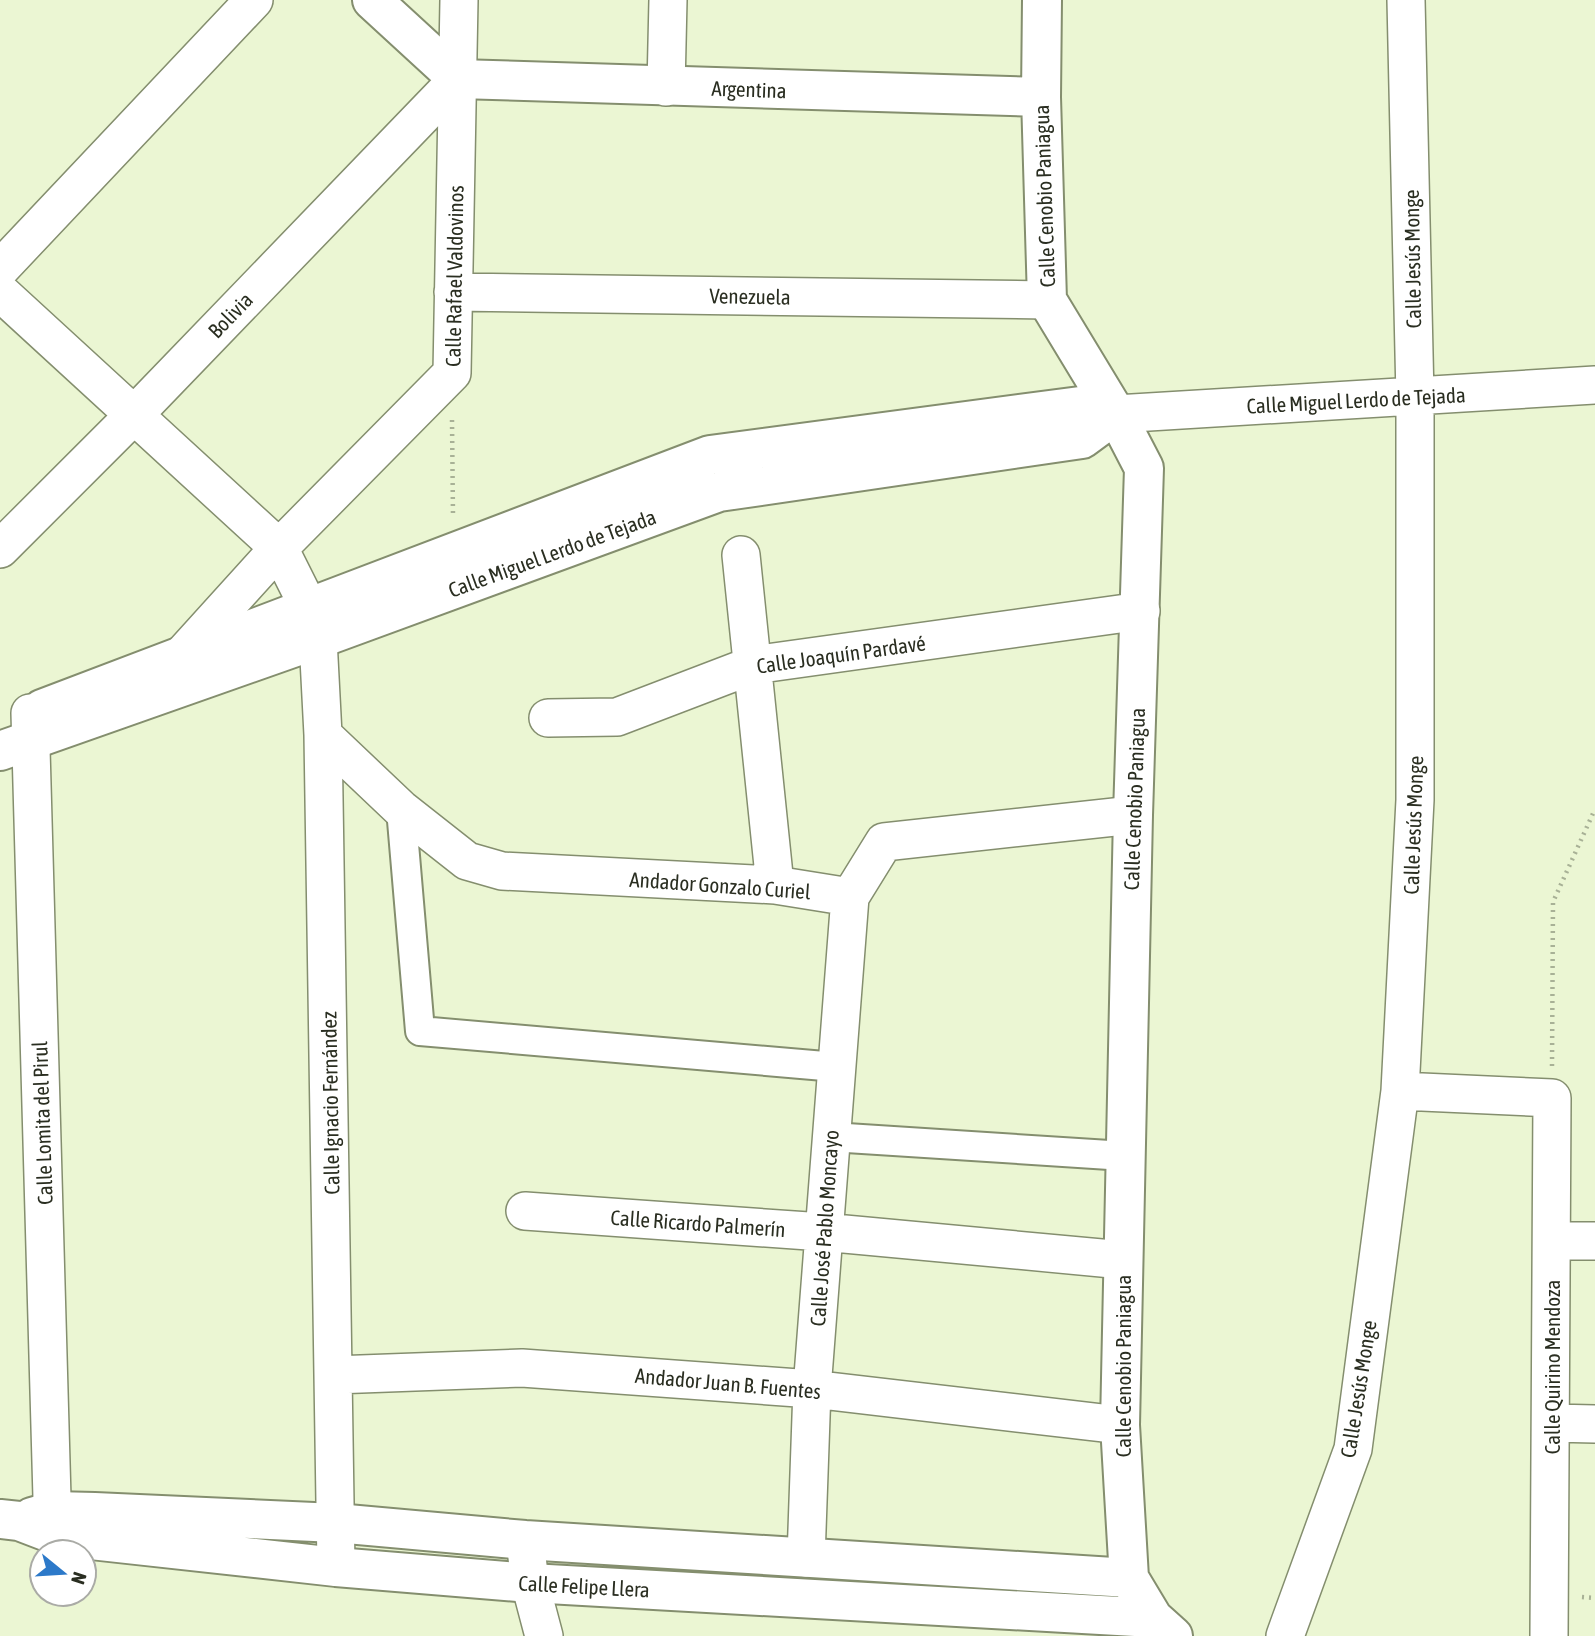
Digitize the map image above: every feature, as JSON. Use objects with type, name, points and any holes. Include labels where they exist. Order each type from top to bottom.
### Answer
[{"type":"street","points":[[0,269],[254,0]]},
{"type":"street","points":[[372,0],[458,79]]},
{"type":"street","name":"Calle Rafael Valdovinos","points":[[452,373],[459,0]]},
{"type":"street","points":[[666,87],[668,0]]},
{"type":"street","name":"Calle Cenobio Paniagua","points":[[1042,0],[1041,97],[1047,300],[1116,414],[1144,468],[1133,815],[1120,1425],[1129,1578],[1163,1627]]},
{"type":"street","name":"Calle Jesús Monge","points":[[1286,1636],[1353,1450],[1399,1091],[1415,800],[1415,397],[1406,0]]},
{"type":"street","name":"Argentina","points":[[458,79],[1041,97]]},
{"type":"street","name":"Bolivia","points":[[0,549],[133,416],[458,79]]},
{"type":"street","points":[[0,292],[279,548],[313,622]]},
{"type":"street","name":"Venezuela","points":[[453,292],[1047,300]]},
{"type":"street","points":[[183,654],[279,548],[452,373]]},
{"type":"street","name":"Calle Miguel Lerdo de Tejada","points":[[471,558],[876,451],[1080,406],[1116,414],[1595,385]]},
{"type":"street","name":"Calle Miguel Lerdo de Tejada","points":[[16,732],[313,622],[471,558],[710,455],[876,451]]},
{"type":"street","points":[[710,455],[719,492]]},
{"type":"street","points":[[741,555],[775,885]]},
{"type":"street","name":"Calle Joaquín Pardavé","points":[[548,718],[617,717],[753,665],[1141,611]]},
{"type":"street","name":"Calle Miguel Lerdo de Tejada","points":[[16,732],[183,654],[313,622]]},
{"type":"street","name":"Calle Ignacio Fernández","points":[[313,622],[323,735],[336,1567]]},
{"type":"street","name":"Calle Lomita del Pirul","points":[[16,732],[31,1521]]},
{"type":"street","name":"Andador Gonzalo Curiel","points":[[323,735],[401,809],[467,861],[502,871],[775,885],[850,897]]},
{"type":"street","points":[[401,809],[420,1031],[836,1067]]},
{"type":"street","points":[[850,897],[884,842],[1133,815]]},
{"type":"street","name":"Calle José Pablo Moncayo","points":[[806,1558],[812,1390],[850,897]]},
{"type":"street","points":[[1399,1091],[1552,1098]]},
{"type":"street","name":"Calle Quirino Mendoza","points":[[1549,1636],[1552,1098]]},
{"type":"street","points":[[831,1137],[1125,1156]]},
{"type":"street","name":"Calle Ricardo Palmerín","points":[[525,1211],[824,1232],[1123,1260]]},
{"type":"street","points":[[1552,1241],[1595,1241]]},
{"type":"street","name":"Andador Juan B. Fuentes","points":[[334,1375],[522,1368],[812,1390],[1120,1425]]},
{"type":"street","points":[[1552,1423],[1595,1424]]},
{"type":"street","name":"Calle Felipe Llera","points":[[31,1521],[337,1523],[525,1540],[1129,1578]]},
{"type":"street","name":"Calle Felipe Llera","points":[[31,1521],[91,1540],[336,1567],[1163,1627]]},
{"type":"street","points":[[525,1540],[530,1583],[544,1636]]},
{"type":"path","name":"Calle Rafael Valdovinos","points":[[452,373],[471,558]]},
{"type":"path","points":[[1552,1098],[1553,902],[1595,809]]}]
